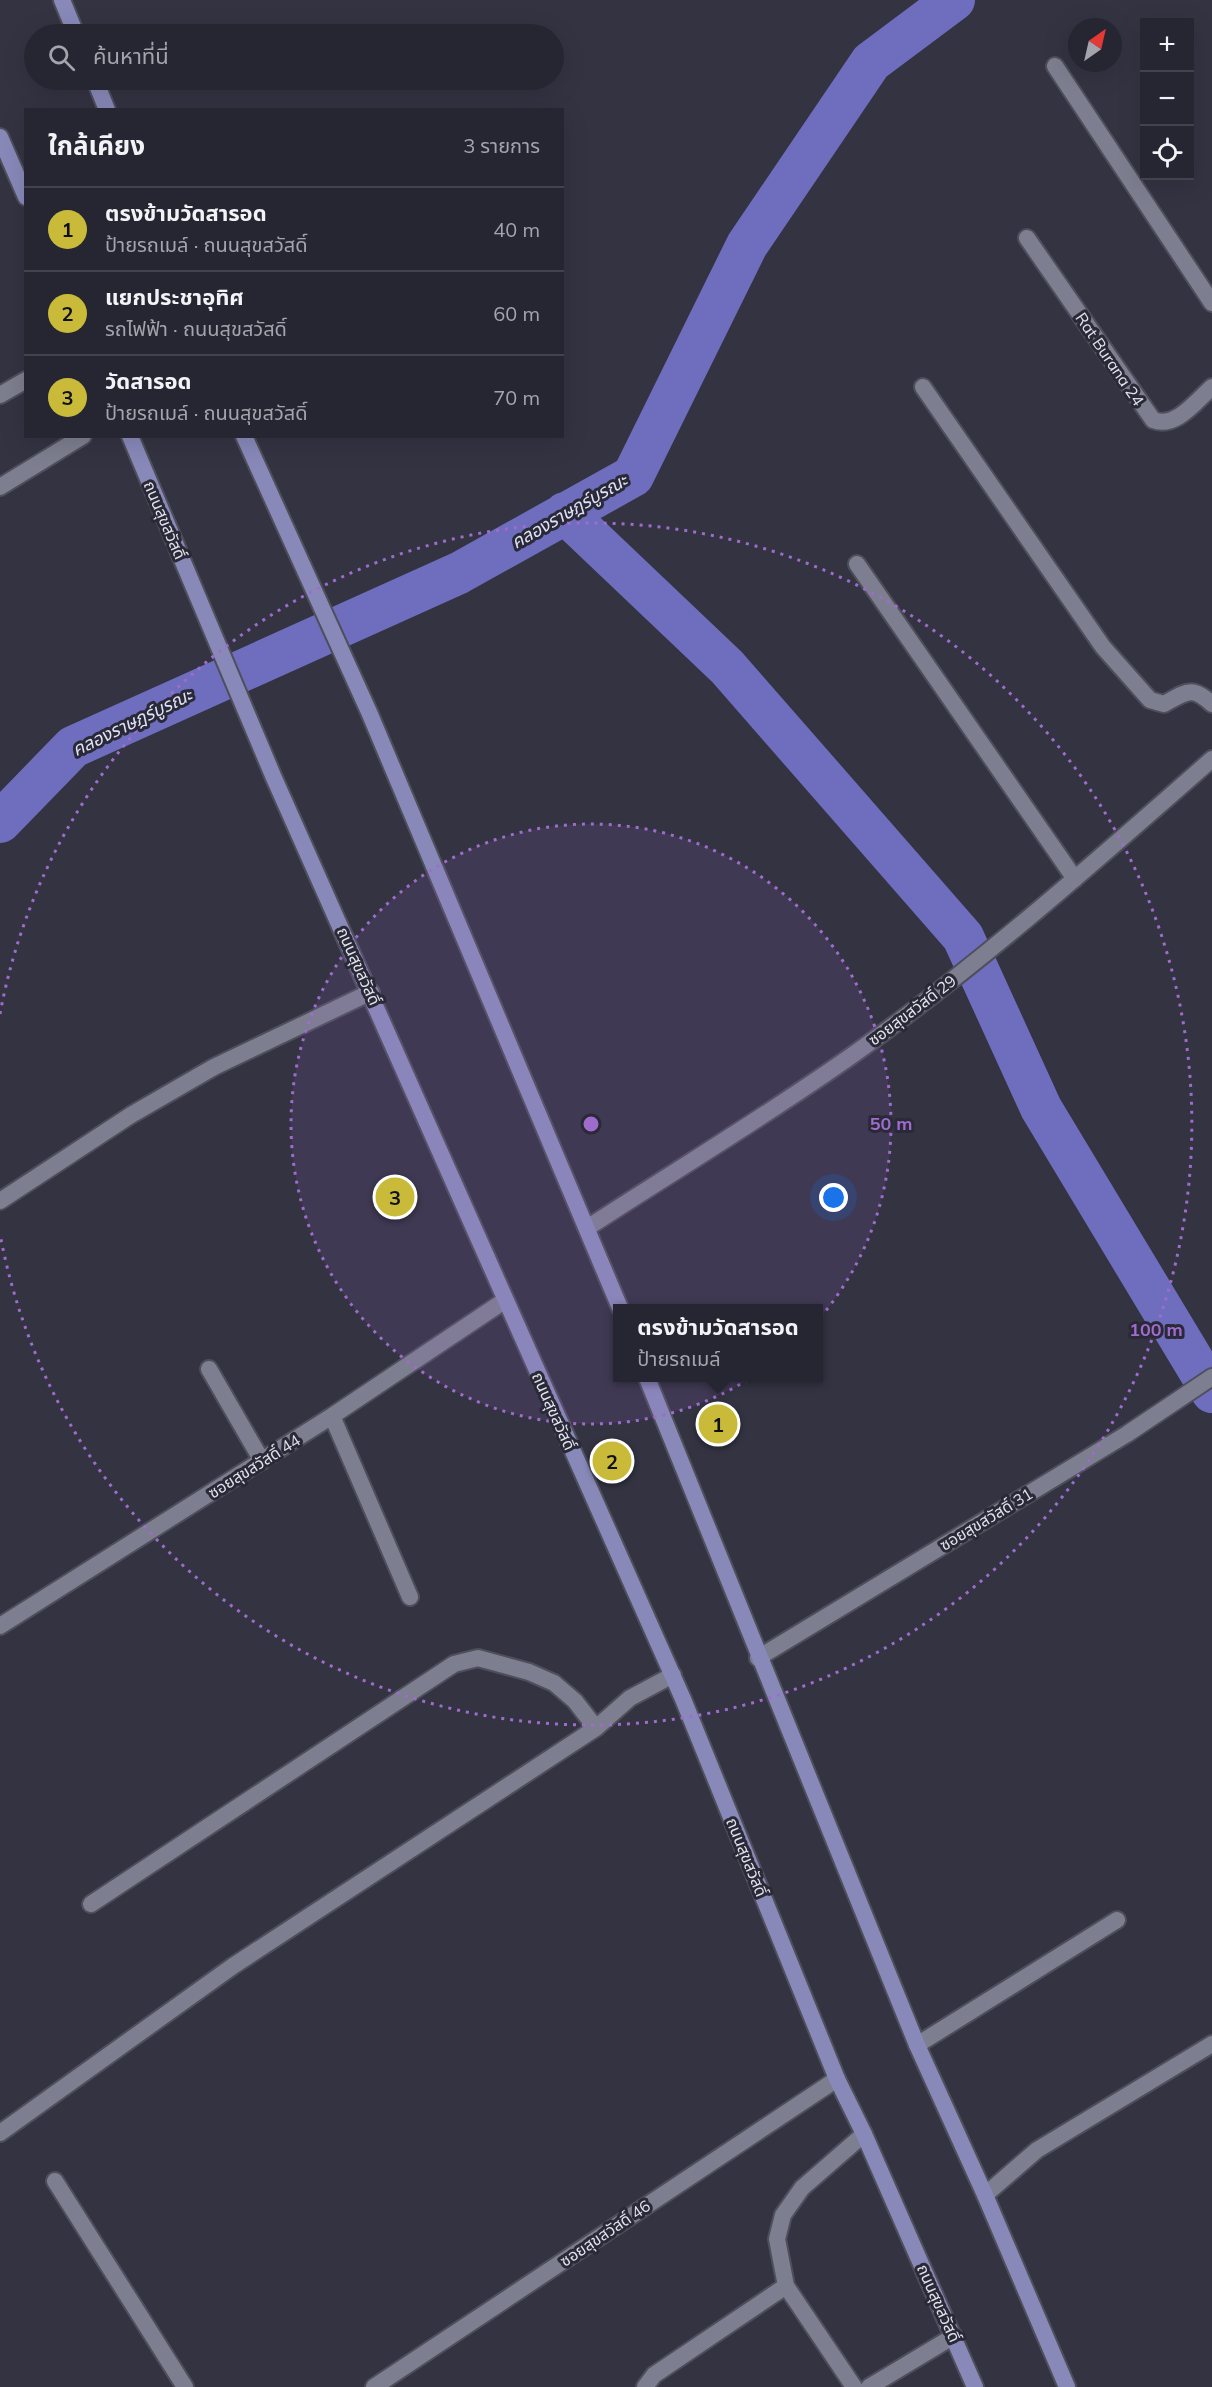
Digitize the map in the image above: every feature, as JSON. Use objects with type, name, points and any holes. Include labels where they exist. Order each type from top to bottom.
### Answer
[{"type":"main road","points":[[62,0],[72,24]]},
{"type":"main road","points":[[99,90],[106,108]]},
{"type":"main road","points":[[0,137],[24,192]]},
{"type":"main road","name":"ถนนสุขสวัสดิ์","points":[[131,438],[274,778],[504,1301],[673,1675],[837,2079],[864,2134],[975,2387]]},
{"type":"main road","points":[[246,440],[369,712],[618,1304]]},
{"type":"main road","points":[[649,1382],[758,1658],[917,2045],[985,2195],[1067,2387]]},
{"type":"street","points":[[1055,66],[1212,303]]},
{"type":"street","name":"Rat Burana 24","points":[[1027,238],[1154,420],[1163,423],[1174,420],[1212,387]]},
{"type":"street","points":[[0,395],[24,381]]},
{"type":"street","points":[[923,387],[1102,647],[1138,688],[1150,700],[1164,704],[1186,692],[1194,692],[1212,704]]},
{"type":"street","points":[[0,487],[80,438]]},
{"type":"street","points":[[857,564],[1075,879]]},
{"type":"street","name":"ซอยสุขสวัสดิ์ 29","points":[[587,1227],[853,1055],[940,990],[1075,879],[1212,759]]},
{"type":"street","points":[[0,1201],[131,1115],[214,1067],[370,992]]},
{"type":"street","name":"ซอยสุขสวัสดิ์ 44","points":[[0,1626],[332,1416],[504,1301]]},
{"type":"street","points":[[209,1370],[262,1461]]},
{"type":"street","name":"ซอยสุขสวัสดิ์ 31","points":[[758,1658],[1127,1434],[1212,1377]]},
{"type":"street","points":[[332,1416],[410,1597]]},
{"type":"street","points":[[91,1904],[454,1664],[477,1658],[529,1672],[554,1683],[575,1701],[596,1728]]},
{"type":"street","points":[[0,2133],[233,1966],[596,1728],[630,1698],[673,1675]]},
{"type":"street","points":[[917,2045],[1117,1920]]},
{"type":"street","points":[[985,2195],[1037,2150],[1212,2044]]},
{"type":"street","name":"ซอยสุขสวัสดิ์ 46","points":[[374,2387],[837,2079]]},
{"type":"street","points":[[854,2387],[786,2286],[777,2239],[783,2215],[802,2188],[864,2134]]},
{"type":"street","points":[[55,2181],[185,2387]]},
{"type":"street","points":[[645,2387],[654,2375],[786,2286]]},
{"type":"street","points":[[869,2387],[954,2336]]},
{"type":"waterway","name":"คลองราษฎร์บูรณะ","points":[[0,822],[73,747],[459,573],[633,476],[747,245],[871,62],[954,0]]},
{"type":"waterway","points":[[565,513],[727,667],[963,937],[1041,1108],[1212,1392]]},
{"type":"place","name":"วัดสารอด","points":[[395,1197]]},
{"type":"place","name":"ตรงข้ามวัดสารอด","points":[[718,1424]]},
{"type":"place","name":"แยกประชาอุทิศ","points":[[612,1461]]}]
